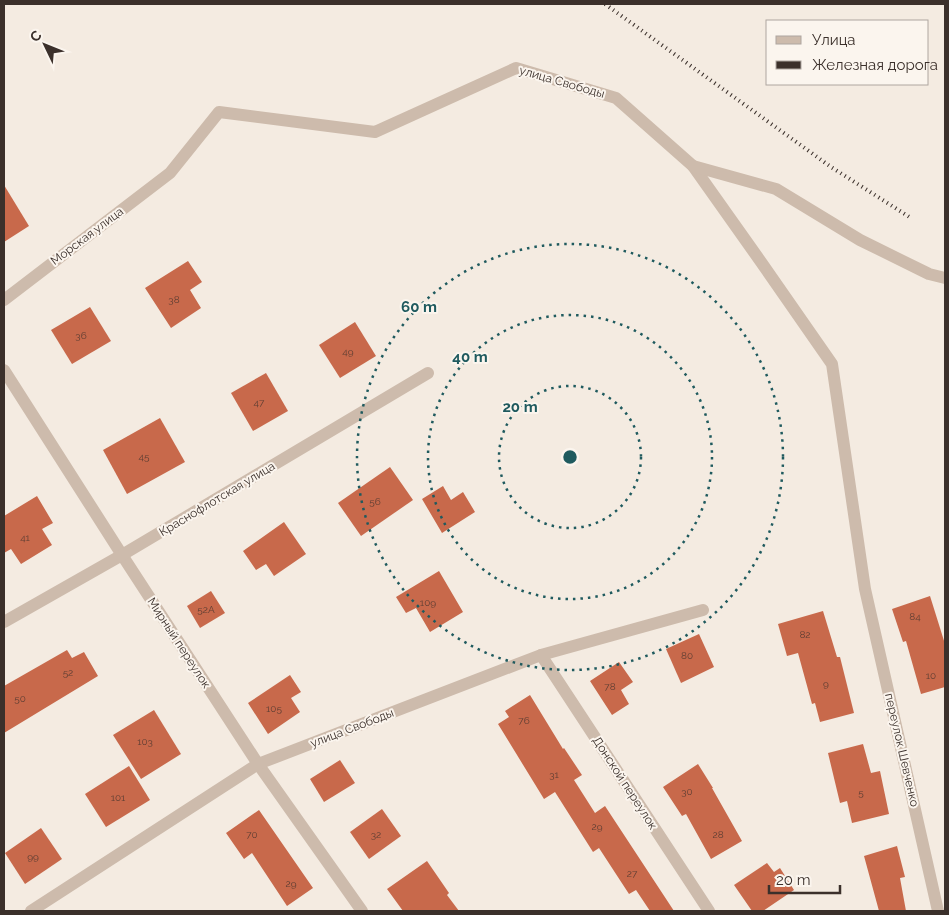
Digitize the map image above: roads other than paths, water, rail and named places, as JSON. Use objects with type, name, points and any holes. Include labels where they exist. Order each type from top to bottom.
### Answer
[{"type":"street","name":"улица Свободы","points":[[170,173],[219,112],[375,132],[516,68],[616,98],[692,166],[776,189],[860,240],[929,274],[945,278]]},
{"type":"street","name":"переулок Шевченко","points":[[692,166],[832,364],[865,590],[938,911]]},
{"type":"street","name":"Морская улица","points":[[4,300],[170,173]]},
{"type":"street","points":[[929,274],[945,284]]},
{"type":"street","name":"Мирный переулок","points":[[4,370],[258,764],[362,911]]},
{"type":"street","name":"Краснофлотская улица","points":[[4,622],[122,555],[428,373]]},
{"type":"street","name":"улица Свободы","points":[[32,911],[258,764],[541,655],[703,610]]},
{"type":"street","name":"Донской переулок","points":[[541,655],[709,911]]},
{"type":"railway","points":[[605,4],[831,167],[911,218]]}]
